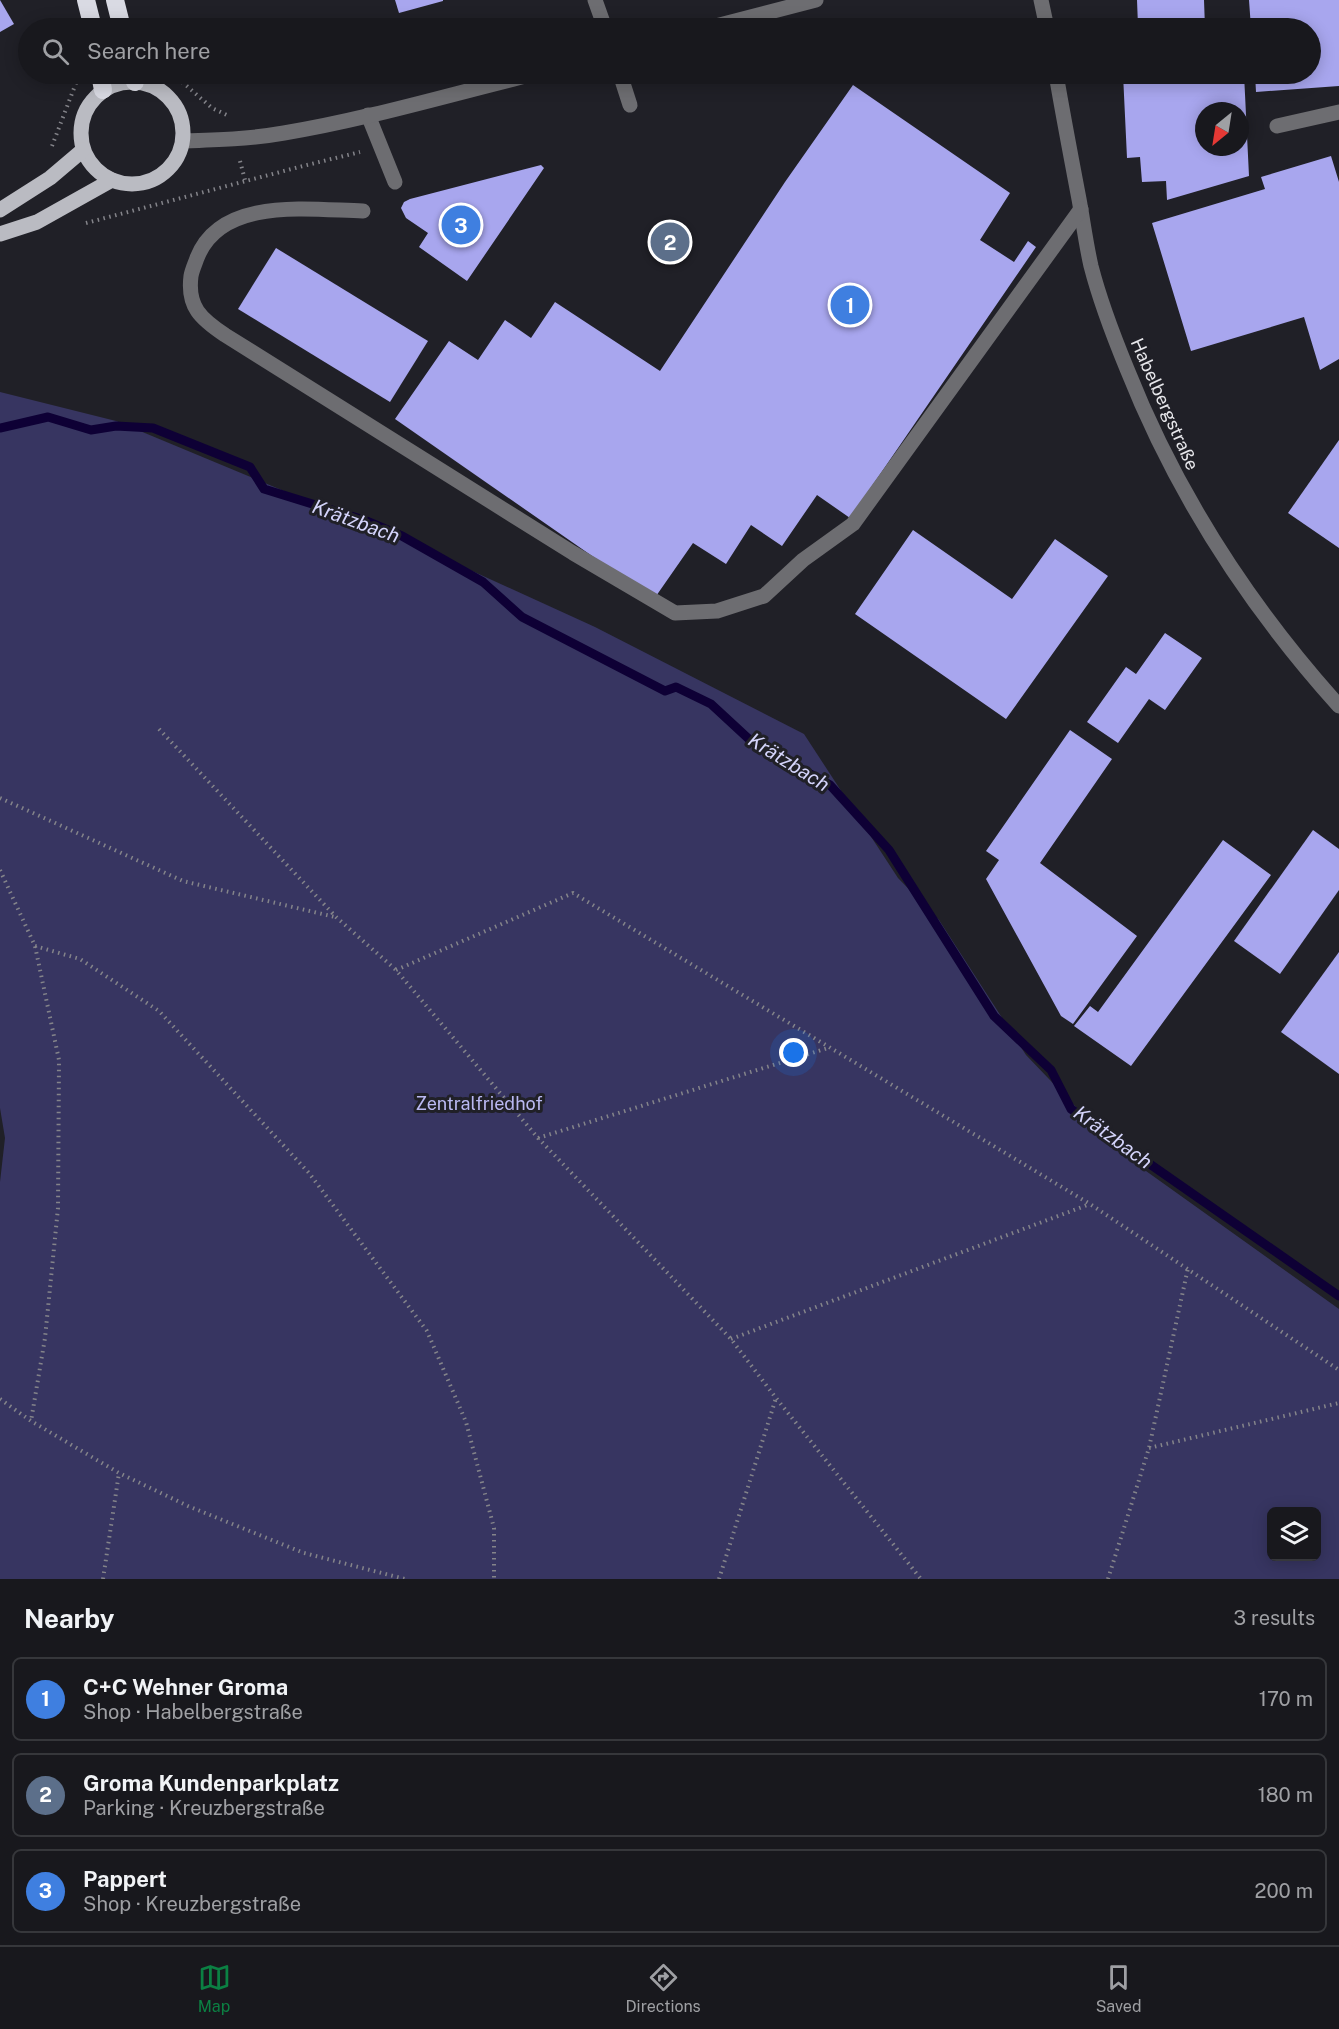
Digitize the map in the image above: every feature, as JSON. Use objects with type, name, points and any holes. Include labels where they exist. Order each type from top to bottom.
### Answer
[{"type":"highway","points":[[86,0],[90,18]]},
{"type":"highway","points":[[115,0],[120,18]]},
{"type":"main road","points":[[100,84],[83,116],[80,133],[83,150],[91,164],[104,176],[119,183],[136,184],[153,180],[167,171],[177,157],[183,141],[183,124],[177,108],[167,94],[148,84]]},
{"type":"main road","points":[[0,210],[50,178],[83,150]]},
{"type":"main road","points":[[0,234],[37,222],[112,180]]},
{"type":"street","points":[[595,0],[601,18]]},
{"type":"street","points":[[747,18],[816,0]]},
{"type":"street","points":[[1041,0],[1045,18]]},
{"type":"street","points":[[183,141],[235,139],[284,133],[494,84]]},
{"type":"street","points":[[623,84],[630,105]]},
{"type":"street","name":"Habelbergstraße","points":[[1058,84],[1091,265],[1110,328],[1140,403],[1167,461],[1213,542],[1261,610],[1339,706]]},
{"type":"street","points":[[1276,126],[1339,112]]},
{"type":"street","points":[[368,115],[395,182]]},
{"type":"street","points":[[363,211],[280,210],[232,220],[206,239],[191,272],[192,300],[199,315],[225,335],[573,553],[675,613],[717,611],[764,596],[803,560],[853,524],[1081,209]]},
{"type":"path","points":[[46,153],[56,138],[76,84]]},
{"type":"path","points":[[184,84],[212,108],[229,115]]},
{"type":"path","points":[[75,226],[245,180],[381,148]]},
{"type":"path","points":[[242,168],[245,180]]},
{"type":"path","points":[[159,729],[336,917],[396,970],[538,1138],[731,1339],[921,1579]]},
{"type":"path","points":[[0,798],[183,881],[336,917]]},
{"type":"path","points":[[0,870],[34,945],[59,1060],[58,1208],[45,1338],[31,1421]]},
{"type":"path","points":[[396,970],[573,893],[1090,1204],[1339,1370]]},
{"type":"path","points":[[34,945],[80,959],[159,1011],[309,1173],[427,1331],[469,1432],[494,1528],[494,1579]]},
{"type":"path","points":[[538,1138],[829,1048]]},
{"type":"path","points":[[731,1339],[1090,1204]]},
{"type":"path","points":[[1108,1579],[1149,1448],[1188,1268]]},
{"type":"path","points":[[719,1579],[776,1398]]},
{"type":"path","points":[[0,1399],[31,1421],[119,1473],[188,1506],[304,1553],[405,1579]]},
{"type":"path","points":[[0,1399],[0,1406]]},
{"type":"path","points":[[1149,1448],[1339,1403]]},
{"type":"path","points":[[104,1579],[119,1473]]},
{"type":"green space","name":"Zentralfriedhof","points":[[0,392],[116,421],[435,554],[595,627],[804,734],[898,878],[939,920],[1026,1055],[1118,1151],[1339,1309],[1339,1579],[0,1579],[0,1182],[5,1138],[0,1108]]},
{"type":"building","points":[[0,0],[14,24],[0,32]]},
{"type":"building","points":[[395,0],[443,0],[443,1],[399,13]]},
{"type":"building","points":[[1137,0],[1204,0],[1205,18],[1138,18]]},
{"type":"building","points":[[1249,0],[1339,0],[1339,86],[1256,92],[1256,84],[1321,84],[1321,18],[1250,18]]},
{"type":"building","points":[[1123,84],[1244,84],[1245,102],[1195,102],[1195,156],[1248,156],[1249,176],[1167,200],[1166,181],[1142,182],[1140,157],[1127,158]]},
{"type":"building","points":[[853,85],[1010,193],[980,240],[1014,262],[1028,241],[1036,247],[850,518],[817,495],[782,546],[751,525],[726,564],[693,543],[654,599],[395,419],[449,341],[478,360],[505,320],[531,338],[555,302],[660,371],[785,182]]},
{"type":"building","points":[[1331,156],[1339,182],[1339,359],[1320,370],[1304,317],[1191,351],[1152,223],[1265,189],[1261,177]]},
{"type":"building","points":[[541,165],[544,168],[467,281],[419,247],[428,233],[406,218],[401,208],[404,202]]},
{"type":"building","points":[[276,248],[428,341],[390,402],[238,309]]},
{"type":"building","points":[[1339,440],[1339,548],[1288,513]]},
{"type":"building","points":[[913,530],[1012,599],[1055,539],[1108,576],[1006,719],[855,614]]},
{"type":"building","points":[[1165,633],[1202,658],[1165,710],[1149,699],[1118,743],[1087,722],[1126,667],[1136,674]]},
{"type":"building","points":[[1070,730],[1112,759],[1040,863],[1137,936],[1073,1024],[1061,1016],[986,879],[999,860],[986,851]]},
{"type":"building","points":[[1313,830],[1339,849],[1339,890],[1280,974],[1234,941]]},
{"type":"building","points":[[1223,840],[1271,875],[1131,1066],[1074,1026],[1090,1006],[1098,1012]]},
{"type":"building","points":[[1339,952],[1339,1074],[1281,1032]]},
{"type":"waterway","name":"Krätzbach","points":[[0,428],[48,417],[91,430],[116,426],[153,428],[250,467],[264,489],[364,520],[402,536],[483,582],[522,617],[665,691],[676,687],[711,704],[751,741],[830,785],[889,850],[994,1016],[1051,1070],[1071,1109],[1339,1296]]},
{"type":"place","name":"Pappert","points":[[461,225]]},
{"type":"place","name":"Groma Kundenparkplatz","points":[[670,242]]},
{"type":"place","name":"C+C Wehner Groma","points":[[850,305]]}]
